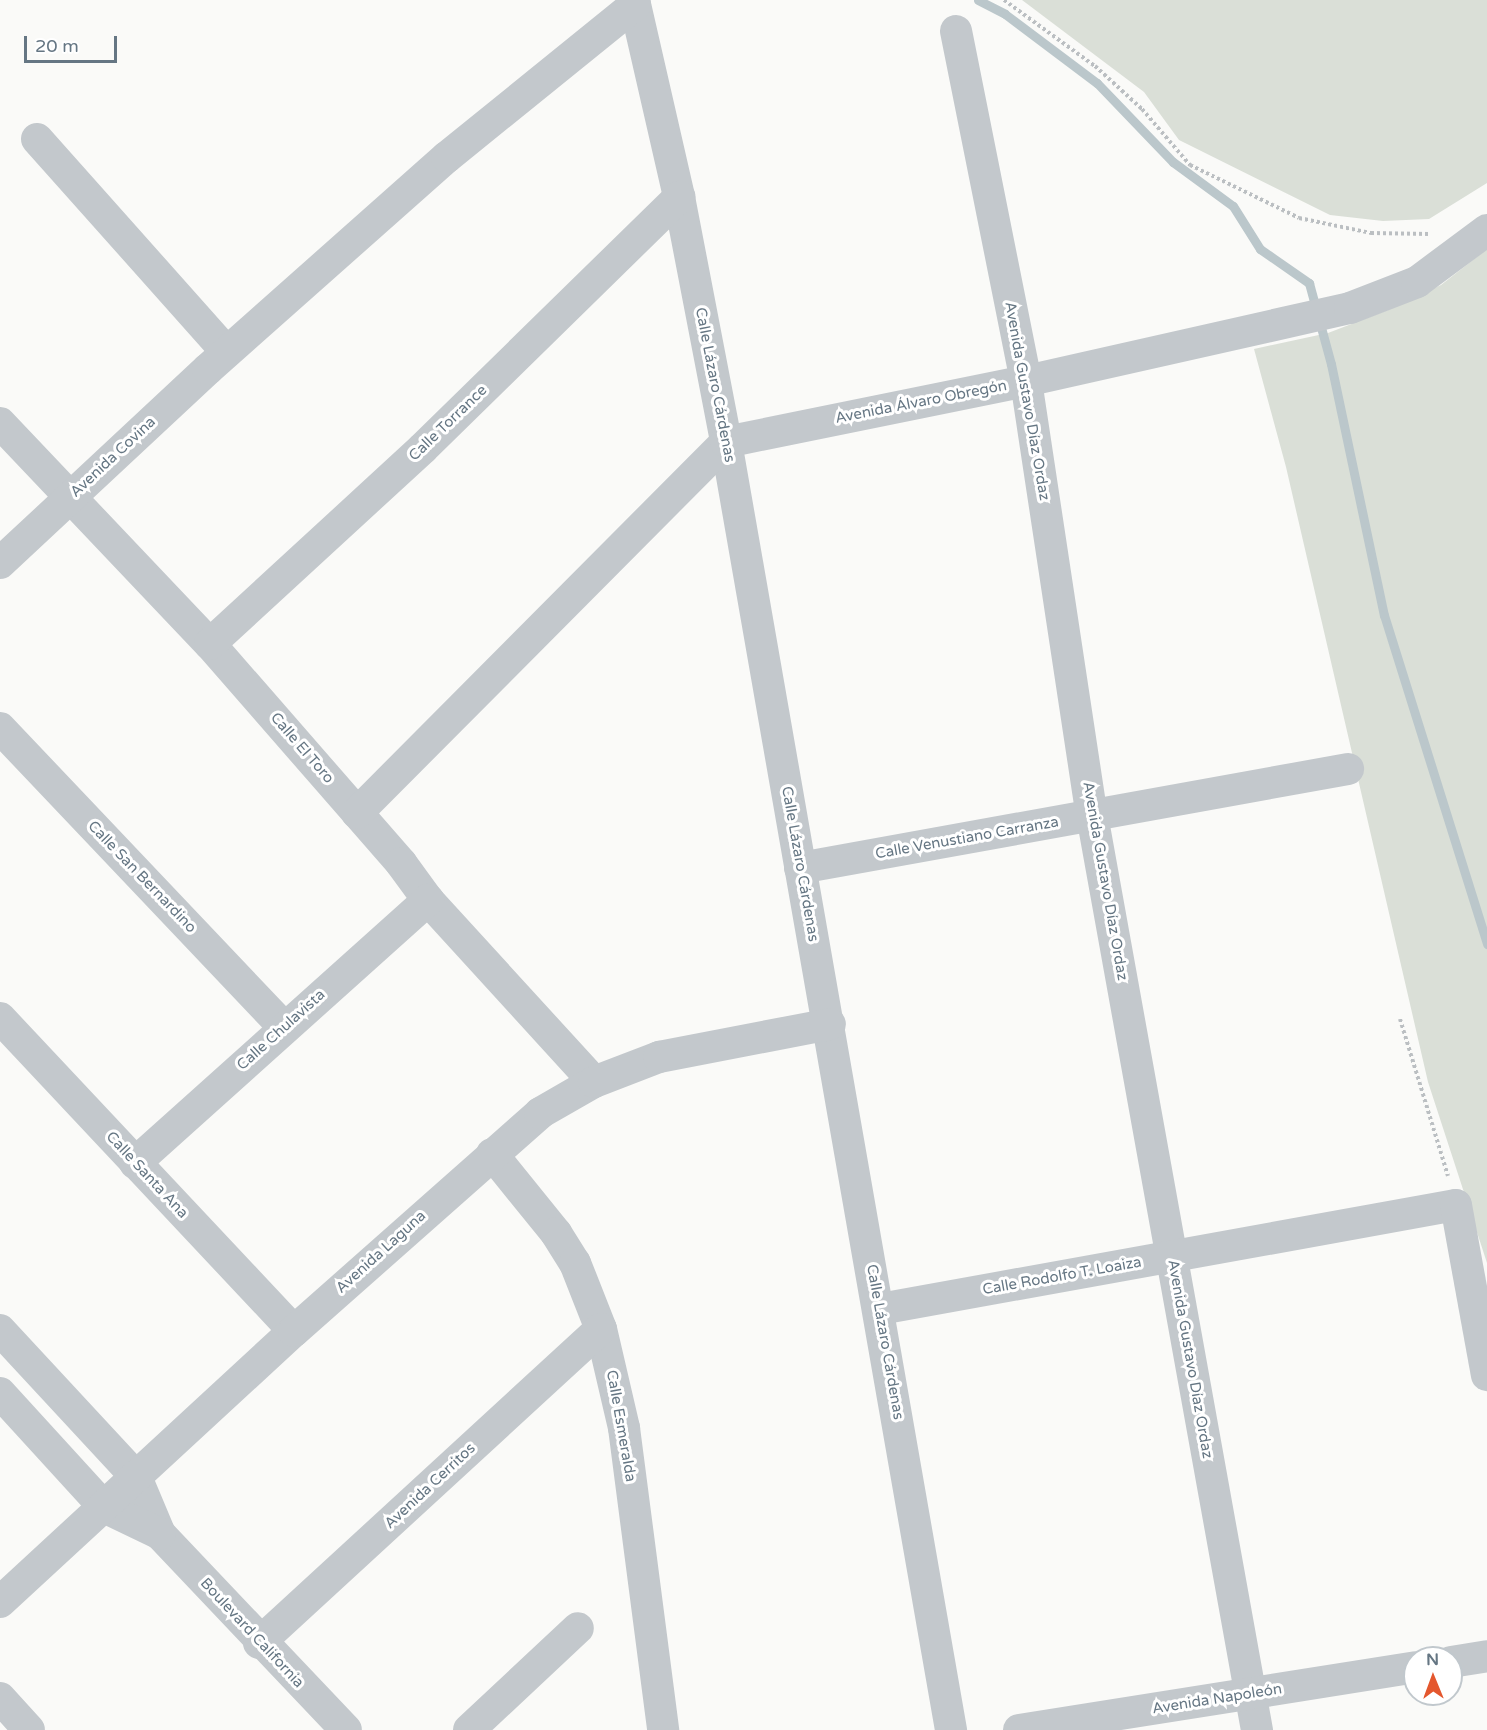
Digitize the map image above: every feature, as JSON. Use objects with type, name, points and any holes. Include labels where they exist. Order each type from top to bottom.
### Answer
[{"type":"street","name":"Calle Lázaro Cárdenas","points":[[634,2],[680,197],[726,442],[880,1309],[951,1730]]},
{"type":"street","name":"Avenida Covina","points":[[0,563],[227,352],[505,108],[634,2]]},
{"type":"street","name":"Avenida Gustavo Díaz Ordaz","points":[[956,32],[1026,381],[1092,815],[1257,1730]]},
{"type":"street","points":[[38,139],[227,352]]},
{"type":"street","name":"Calle Torrance","points":[[210,644],[423,448],[680,197]]},
{"type":"street","name":"Avenida Álvaro Obregón","points":[[726,442],[1026,381],[1350,308],[1418,282],[1484,233]]},
{"type":"street","name":"Calle El Toro","points":[[0,423],[72,496],[210,644],[357,813],[428,900],[594,1082]]},
{"type":"street","points":[[357,813],[726,442]]},
{"type":"street","name":"Calle San Bernardino","points":[[0,728],[284,1027]]},
{"type":"street","name":"Calle Venustiano Carranza","points":[[800,868],[1348,770]]},
{"type":"street","name":"Calle Chulavista","points":[[135,1162],[428,900]]},
{"type":"street","name":"Calle Santa Ana","points":[[0,1018],[294,1330]]},
{"type":"street","name":"Avenida Laguna","points":[[0,1602],[294,1330],[540,1113],[594,1082],[659,1057],[706,1045],[830,1024]]},
{"type":"street","name":"Calle Esmeralda","points":[[492,1154],[575,1263],[601,1329],[624,1428],[663,1730]]},
{"type":"street","points":[[1456,1205],[1487,1375]]},
{"type":"street","name":"Calle Rodolfo T. Loaiza","points":[[880,1309],[1456,1205]]},
{"type":"street","name":"Avenida Cerritos","points":[[260,1643],[601,1329]]},
{"type":"street","name":"Boulevard California","points":[[0,1330],[136,1477],[160,1533],[260,1643],[346,1730]]},
{"type":"street","name":"Boulevard California","points":[[0,1393],[104,1507],[160,1533]]},
{"type":"street","points":[[469,1730],[579,1628]]},
{"type":"street","points":[[1463,1660],[1487,1656]]},
{"type":"street","name":"Avenida Napoleón","points":[[1019,1730],[1403,1669]]},
{"type":"street","points":[[0,1698],[29,1730]]},
{"type":"path","points":[[1004,0],[1095,66],[1142,109],[1190,165],[1200,170],[1299,218],[1371,233],[1484,233]]},
{"type":"path","points":[[1400,1019],[1456,1205]]},
{"type":"shaded area","points":[[1022,0],[1487,0],[1487,183],[1429,219],[1383,221],[1330,215],[1179,140],[1144,92]]},
{"type":"shaded area","points":[[1487,249],[1487,1263],[1428,1082],[1286,467],[1254,349],[1328,333],[1388,310],[1441,285]]},
{"type":"waterway","points":[[978,0],[1005,14],[1097,83],[1173,162],[1233,206],[1260,249],[1309,283],[1331,364],[1384,615],[1487,944]]}]
